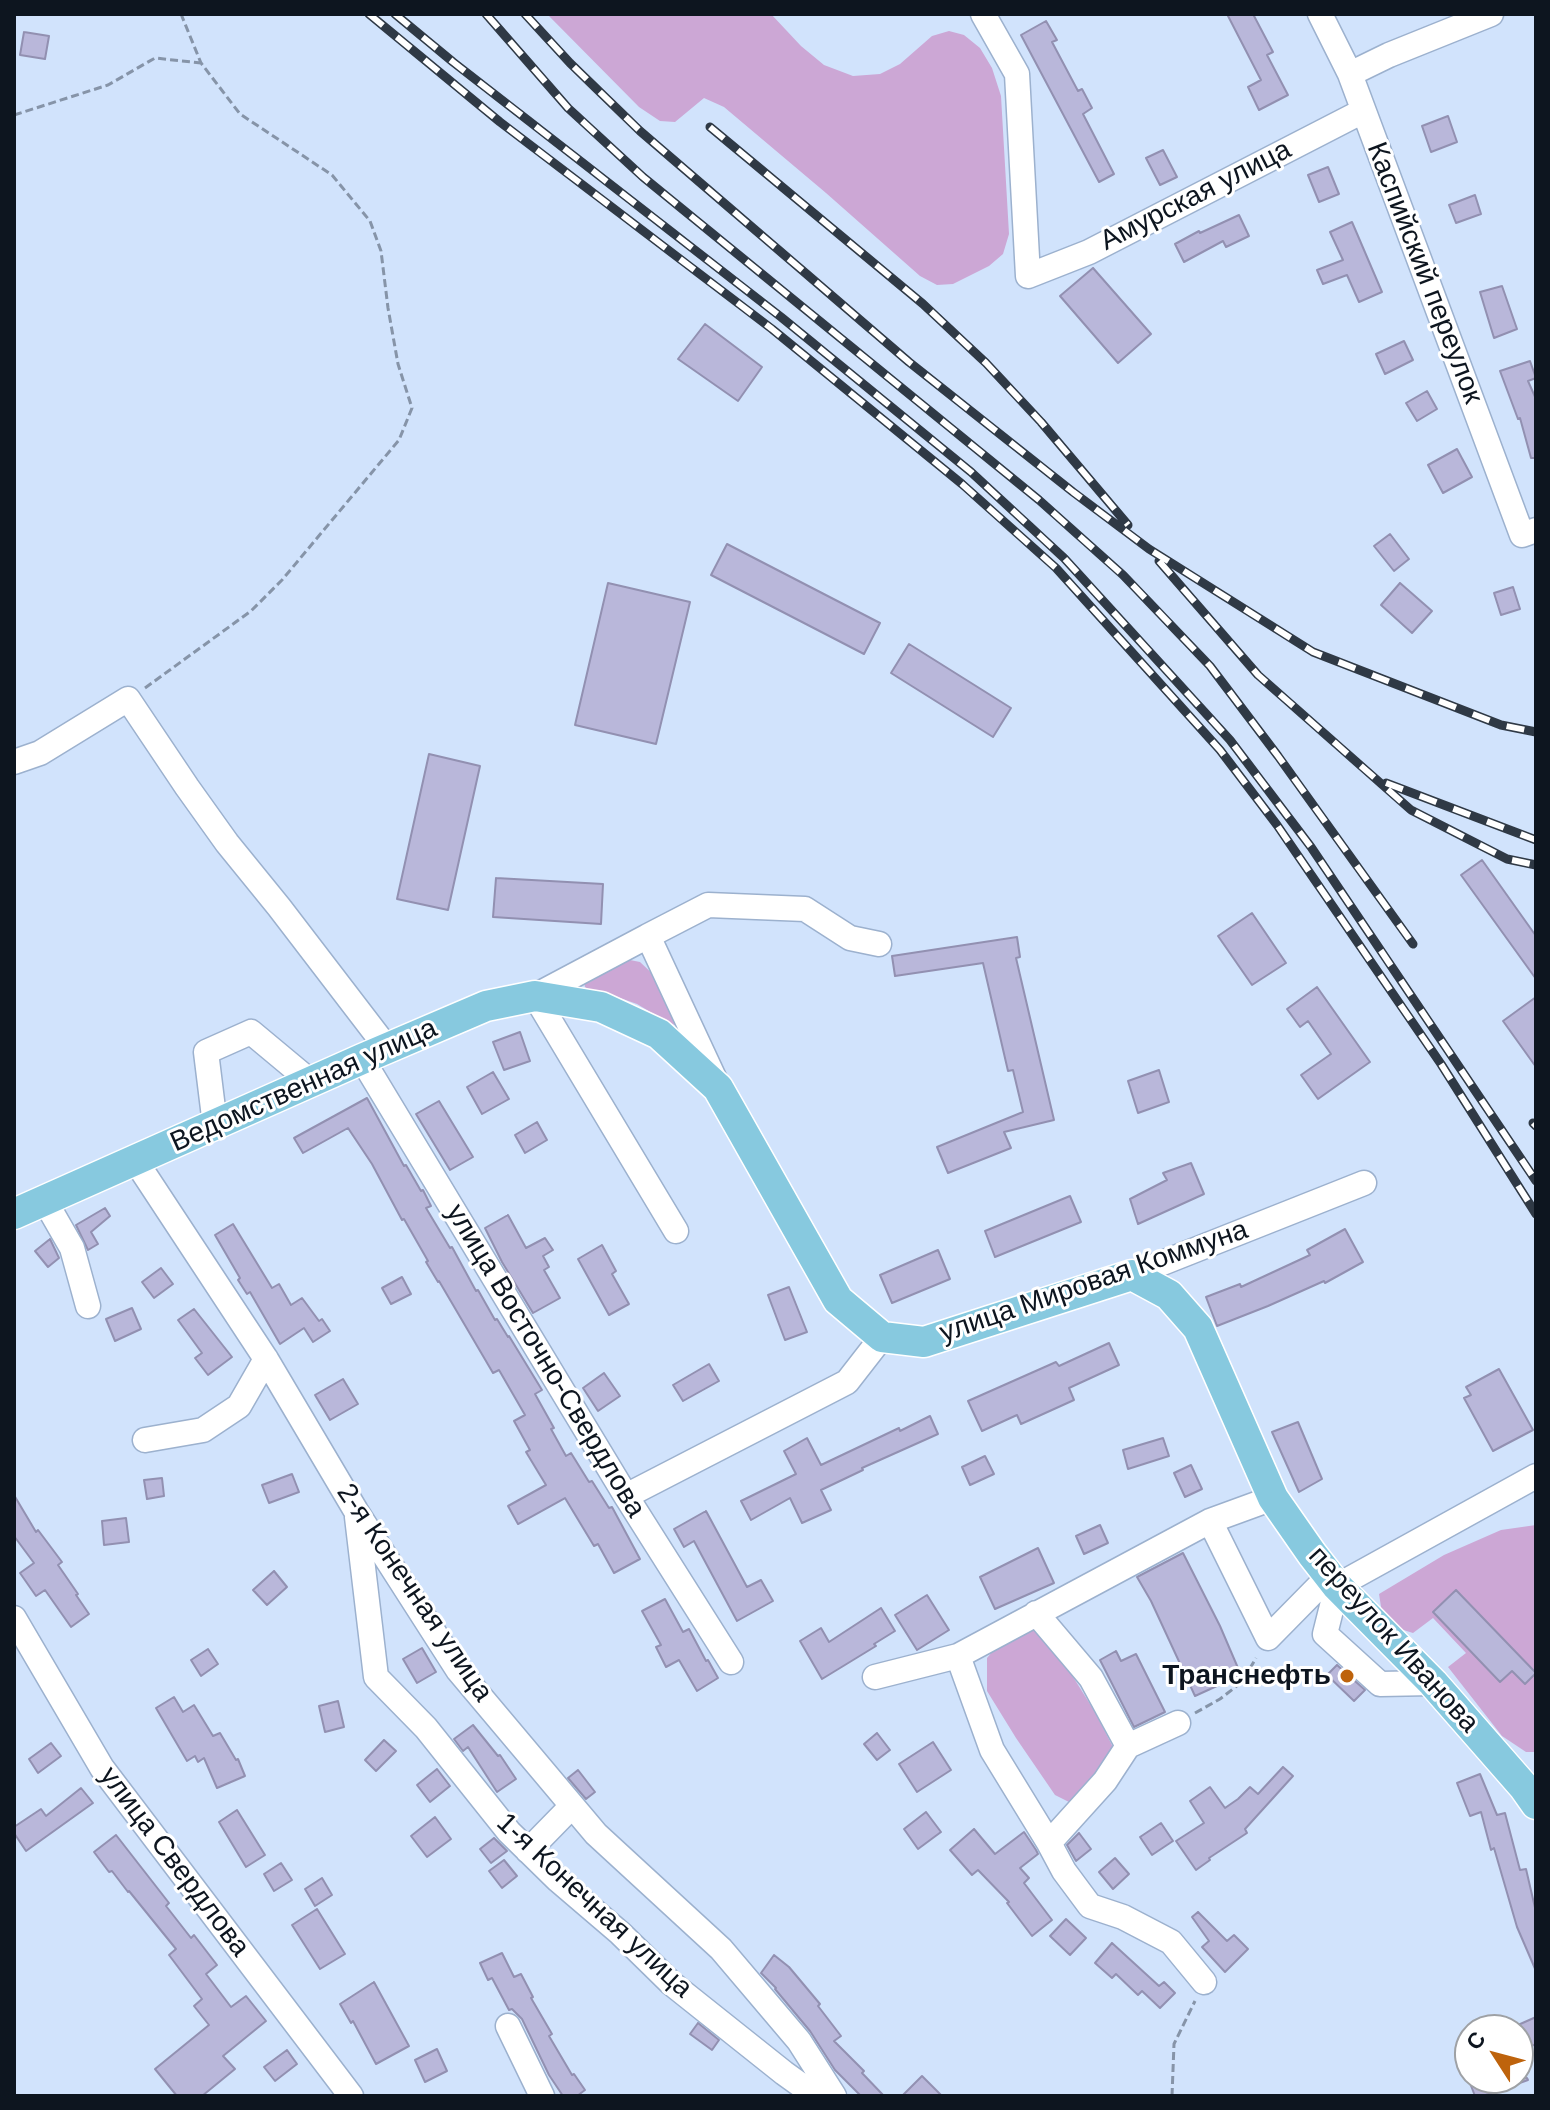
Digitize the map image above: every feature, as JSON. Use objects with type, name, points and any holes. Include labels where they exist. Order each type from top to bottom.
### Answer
[{"type":"main road","name":"Ведомственная улица","points":[[24,1208],[486,1006],[535,996],[601,1007],[659,1034],[718,1088],[838,1300],[882,1337]]},
{"type":"main road","name":"улица Мировая Коммуна","points":[[882,1337],[924,1342],[1132,1275]]},
{"type":"main road","name":"переулок Иванова","points":[[1132,1275],[1169,1295],[1198,1328],[1273,1498],[1333,1581],[1532,1790]]},
{"type":"street","name":"Амурская улица","points":[[983,14],[1017,74],[1028,276],[1089,252],[1363,111]]},
{"type":"street","name":"Каспийский переулок","points":[[1320,14],[1350,74],[1529,533]]},
{"type":"street","points":[[1350,74],[1491,14]]},
{"type":"street","points":[[14,762],[40,753],[128,699]]},
{"type":"street","name":"улица Восточно-Свердлова","points":[[128,699],[227,843],[279,907],[375,1053],[626,1496],[731,1662]]},
{"type":"street","points":[[676,1231],[535,996],[708,905],[805,909],[850,938],[879,944]]},
{"type":"street","points":[[648,936],[718,1088]]},
{"type":"street","points":[[215,1125],[206,1052],[251,1032],[311,1082]]},
{"type":"street","name":"2-я Конечная улица","points":[[135,1160],[266,1359],[356,1511],[458,1670],[596,1834],[721,1949],[799,2041],[834,2096]]},
{"type":"street","name":"улица Мировая Коммуна","points":[[1132,1275],[1364,1183]]},
{"type":"street","points":[[24,1208],[72,1248],[88,1306]]},
{"type":"street","points":[[626,1496],[847,1382],[882,1337]]},
{"type":"street","points":[[145,1440],[203,1430],[239,1406],[266,1359]]},
{"type":"street","points":[[1210,1521],[1268,1638],[1333,1581],[1536,1476]]},
{"type":"street","points":[[875,1677],[958,1656],[1210,1521],[1273,1498]]},
{"type":"street","name":"1-я Конечная улица","points":[[356,1511],[376,1677],[426,1728],[509,1832],[558,1880],[620,1933],[671,1983],[816,2096]]},
{"type":"street","points":[[1333,1581],[1325,1634],[1380,1684],[1433,1683]]},
{"type":"street","points":[[1036,1613],[1091,1678],[1128,1746]]},
{"type":"street","name":"улица Свердлова","points":[[14,1618],[102,1768],[351,2096]]},
{"type":"street","points":[[958,1656],[992,1750],[1064,1871],[1090,1906],[1123,1917],[1171,1942],[1204,1982]]},
{"type":"street","points":[[1049,1843],[1105,1781],[1128,1746],[1178,1723]]},
{"type":"street","points":[[528,1851],[572,1806]]},
{"type":"street","points":[[508,2026],[542,2096]]},
{"type":"path","points":[[128,699],[251,611],[282,580],[399,440],[412,408],[398,364],[381,251],[370,221],[332,175],[240,114],[201,63],[181,14]]},
{"type":"path","points":[[14,115],[108,85],[155,58],[201,63]]},
{"type":"path","points":[[1178,1723],[1220,1699],[1242,1682],[1268,1638]]},
{"type":"path","points":[[1172,2096],[1174,2044],[1204,1982]]},
{"type":"shaded area","points":[[547,14],[771,14],[824,65],[853,76],[880,74],[900,64],[932,36],[949,31],[964,35],[980,48],[992,68],[1001,96],[1009,234],[1003,254],[989,266],[953,284],[937,285],[920,276],[724,107],[704,98],[675,122],[660,121],[639,107]]},
{"type":"shaded area","points":[[620,960],[640,962],[658,979],[677,1026],[637,1004],[590,992],[585,987],[584,982]]},
{"type":"shaded area","points":[[1536,1525],[1536,1752],[1526,1752],[1502,1736],[1448,1667],[1466,1653],[1433,1618],[1413,1633],[1397,1628],[1382,1613],[1379,1594],[1444,1555],[1501,1530]]},
{"type":"shaded area","points":[[1034,1630],[1060,1656],[1114,1749],[1075,1805],[1055,1795],[987,1691],[987,1658],[1002,1640]]},
{"type":"building","points":[[1227,14],[1253,14],[1273,52],[1267,55],[1288,95],[1259,110],[1248,87],[1261,80]]},
{"type":"building","points":[[1046,21],[1057,40],[1052,42],[1078,91],[1082,89],[1092,108],[1083,114],[1114,174],[1099,182],[1021,35]]},
{"type":"building","points":[[24,32],[49,36],[45,59],[20,55]]},
{"type":"building","points":[[1448,116],[1457,142],[1431,152],[1422,126]]},
{"type":"building","points":[[1163,150],[1177,177],[1160,185],[1146,158]]},
{"type":"building","points":[[1328,167],[1339,194],[1319,202],[1308,175]]},
{"type":"building","points":[[1475,195],[1481,214],[1456,223],[1449,205]]},
{"type":"building","points":[[1239,215],[1249,236],[1226,247],[1223,241],[1184,262],[1175,244]]},
{"type":"building","points":[[1352,222],[1382,292],[1359,302],[1347,275],[1323,284],[1317,270],[1343,260],[1330,232]]},
{"type":"building","points":[[1093,268],[1151,334],[1118,363],[1060,296]]},
{"type":"building","points":[[1502,286],[1517,329],[1494,338],[1480,292]]},
{"type":"building","points":[[705,324],[762,367],[738,401],[678,359]]},
{"type":"building","points":[[1404,341],[1413,360],[1385,374],[1376,354]]},
{"type":"building","points":[[1530,361],[1536,378],[1528,381],[1536,399],[1536,458],[1531,458],[1520,418],[1500,371]]},
{"type":"building","points":[[1427,391],[1437,409],[1417,421],[1406,403]]},
{"type":"building","points":[[1457,449],[1472,477],[1443,493],[1428,465]]},
{"type":"building","points":[[1390,534],[1409,559],[1394,571],[1374,546]]},
{"type":"building","points":[[727,544],[880,623],[864,654],[711,575]]},
{"type":"building","points":[[608,583],[690,602],[656,744],[575,725]]},
{"type":"building","points":[[1400,583],[1432,611],[1412,633],[1381,605]]},
{"type":"building","points":[[1513,587],[1520,609],[1501,615],[1494,593]]},
{"type":"building","points":[[909,644],[1011,708],[993,737],[891,673]]},
{"type":"building","points":[[429,754],[480,766],[448,910],[397,899]]},
{"type":"building","points":[[1482,860],[1536,936],[1536,979],[1461,875]]},
{"type":"building","points":[[496,878],[603,884],[601,924],[493,917]]},
{"type":"building","points":[[1252,913],[1286,963],[1252,985],[1218,936]]},
{"type":"building","points":[[1017,937],[1020,957],[1016,958],[1054,1120],[1004,1132],[1011,1148],[948,1173],[937,1147],[1023,1112],[1013,1070],[1008,1071],[983,963],[895,976],[892,956]]},
{"type":"building","points":[[1317,987],[1370,1062],[1318,1099],[1301,1075],[1331,1054],[1308,1021],[1300,1027],[1287,1009]]},
{"type":"building","points":[[1536,997],[1536,1067],[1503,1021]]},
{"type":"building","points":[[520,1032],[530,1061],[504,1070],[493,1042]]},
{"type":"building","points":[[1159,1070],[1169,1102],[1138,1113],[1128,1081]]},
{"type":"building","points":[[493,1072],[509,1099],[482,1114],[467,1087]]},
{"type":"building","points":[[367,1098],[404,1166],[423,1190],[431,1206],[426,1208],[476,1291],[509,1336],[542,1390],[535,1394],[566,1456],[571,1453],[589,1482],[592,1481],[609,1508],[612,1507],[640,1559],[614,1573],[598,1544],[594,1546],[565,1498],[518,1524],[508,1506],[546,1485],[526,1452],[530,1450],[514,1421],[525,1415],[499,1370],[493,1373],[348,1128],[303,1153],[294,1138]]},
{"type":"building","points":[[439,1101],[473,1157],[450,1170],[416,1114]]},
{"type":"building","points":[[537,1122],[547,1140],[525,1153],[515,1135]]},
{"type":"building","points":[[1191,1163],[1204,1194],[1138,1224],[1130,1199],[1167,1180],[1163,1173]]},
{"type":"building","points":[[1070,1196],[1081,1222],[995,1257],[985,1231]]},
{"type":"building","points":[[105,1208],[110,1216],[91,1232],[98,1244],[88,1250],[76,1225]]},
{"type":"building","points":[[508,1215],[526,1248],[545,1238],[553,1250],[543,1256],[549,1267],[544,1270],[560,1298],[533,1313],[485,1228]]},
{"type":"building","points":[[233,1224],[272,1288],[279,1284],[291,1305],[302,1298],[330,1331],[313,1342],[304,1328],[280,1344],[250,1292],[247,1294],[238,1280],[240,1278],[215,1235]]},
{"type":"building","points":[[1345,1229],[1363,1262],[1325,1283],[1217,1326],[1206,1297],[1240,1284],[1241,1287],[1310,1255],[1307,1250]]},
{"type":"building","points":[[50,1239],[59,1258],[48,1267],[35,1251]]},
{"type":"building","points":[[602,1245],[616,1271],[612,1274],[629,1304],[609,1315],[578,1259]]},
{"type":"building","points":[[938,1250],[950,1279],[892,1303],[880,1275]]},
{"type":"building","points":[[161,1268],[173,1284],[154,1298],[142,1282]]},
{"type":"building","points":[[402,1277],[411,1294],[391,1304],[382,1288]]},
{"type":"building","points":[[789,1287],[807,1332],[785,1340],[768,1295]]},
{"type":"building","points":[[132,1308],[141,1329],[115,1341],[106,1319]]},
{"type":"building","points":[[194,1309],[232,1357],[208,1375],[195,1358],[202,1353],[178,1320]]},
{"type":"building","points":[[1109,1343],[1119,1365],[1069,1388],[1074,1400],[1021,1424],[1017,1415],[982,1431],[968,1401],[1056,1362],[1059,1366]]},
{"type":"building","points":[[709,1364],[719,1381],[683,1401],[673,1385]]},
{"type":"building","points":[[1499,1369],[1533,1430],[1493,1451],[1464,1398],[1471,1395],[1466,1387]]},
{"type":"building","points":[[604,1373],[620,1396],[598,1411],[583,1388]]},
{"type":"building","points":[[343,1379],[358,1404],[330,1420],[315,1395]]},
{"type":"building","points":[[930,1416],[938,1434],[821,1490],[831,1510],[802,1523],[790,1498],[751,1520],[741,1501],[796,1474],[784,1451],[807,1438],[821,1465]]},
{"type":"building","points":[[1298,1422],[1322,1479],[1299,1492],[1272,1432]]},
{"type":"building","points":[[1163,1438],[1169,1456],[1128,1469],[1123,1450]]},
{"type":"building","points":[[985,1456],[994,1474],[970,1485],[962,1467]]},
{"type":"building","points":[[1191,1465],[1202,1489],[1185,1497],[1174,1473]]},
{"type":"building","points":[[292,1474],[299,1492],[269,1503],[262,1485]]},
{"type":"building","points":[[162,1478],[164,1496],[147,1499],[144,1480]]},
{"type":"building","points":[[14,1495],[36,1532],[38,1530],[62,1562],[58,1565],[89,1614],[71,1627],[45,1590],[36,1596],[20,1573],[34,1563],[14,1536]]},
{"type":"building","points":[[706,1511],[747,1587],[761,1580],[773,1601],[737,1621],[694,1541],[684,1547],[674,1529]]},
{"type":"building","points":[[126,1518],[129,1542],[104,1545],[102,1521]]},
{"type":"building","points":[[1100,1525],[1108,1543],[1084,1554],[1076,1536]]},
{"type":"building","points":[[1038,1548],[1054,1583],[995,1609],[980,1577]]},
{"type":"building","points":[[1183,1553],[1241,1675],[1195,1696],[1137,1577]]},
{"type":"building","points":[[274,1571],[287,1587],[267,1605],[253,1590]]},
{"type":"building","points":[[1456,1590],[1536,1673],[1525,1684],[1512,1671],[1500,1682],[1433,1612]]},
{"type":"building","points":[[927,1595],[949,1630],[917,1650],[895,1615]]},
{"type":"building","points":[[665,1599],[683,1632],[689,1629],[718,1678],[697,1691],[679,1660],[666,1667],[656,1647],[661,1645],[642,1611]]},
{"type":"building","points":[[881,1608],[895,1631],[822,1679],[800,1641],[821,1628],[829,1642]]},
{"type":"building","points":[[422,1648],[436,1672],[417,1683],[403,1659]]},
{"type":"building","points":[[208,1649],[218,1664],[201,1676],[191,1660]]},
{"type":"building","points":[[1116,1651],[1121,1661],[1136,1654],[1165,1712],[1134,1727],[1100,1660]]},
{"type":"building","points":[[1337,1665],[1365,1690],[1354,1701],[1327,1675]]},
{"type":"building","points":[[174,1697],[183,1712],[194,1705],[213,1736],[220,1733],[238,1759],[245,1776],[217,1788],[204,1758],[198,1762],[195,1756],[187,1761],[156,1708]]},
{"type":"building","points":[[338,1701],[344,1727],[325,1732],[319,1706]]},
{"type":"building","points":[[473,1725],[500,1755],[516,1779],[497,1792],[468,1747],[463,1751],[454,1739]]},
{"type":"building","points":[[877,1733],[890,1750],[877,1760],[864,1744]]},
{"type":"building","points":[[384,1740],[396,1751],[376,1771],[365,1760]]},
{"type":"building","points":[[933,1742],[951,1770],[917,1792],[899,1764]]},
{"type":"building","points":[[51,1743],[61,1756],[38,1773],[29,1759]]},
{"type":"building","points":[[1283,1767],[1293,1776],[1245,1829],[1247,1833],[1196,1870],[1176,1841],[1204,1823],[1190,1801],[1210,1787],[1225,1808],[1250,1787],[1258,1794]]},
{"type":"building","points":[[437,1769],[450,1786],[430,1802],[417,1785]]},
{"type":"building","points":[[578,1770],[595,1792],[586,1799],[568,1778]]},
{"type":"building","points":[[1480,1774],[1497,1815],[1505,1813],[1520,1870],[1526,1869],[1536,1912],[1536,1971],[1517,1927],[1481,1812],[1470,1816],[1457,1783]]},
{"type":"building","points":[[81,1788],[93,1803],[26,1851],[14,1833],[14,1827],[41,1809],[46,1816]]},
{"type":"building","points":[[237,1810],[265,1855],[246,1867],[219,1822]]},
{"type":"building","points":[[926,1812],[941,1832],[918,1849],[904,1829]]},
{"type":"building","points":[[435,1817],[451,1839],[427,1857],[411,1836]]},
{"type":"building","points":[[1161,1823],[1173,1841],[1152,1855],[1140,1837]]},
{"type":"building","points":[[974,1829],[995,1854],[1024,1832],[1036,1850],[1038,1854],[1020,1868],[1029,1878],[1024,1883],[1052,1920],[1032,1936],[1009,1902],[978,1870],[972,1875],[950,1850]]},
{"type":"building","points":[[1079,1833],[1091,1849],[1076,1861],[1067,1845]]},
{"type":"building","points":[[116,1835],[169,1903],[166,1906],[217,1965],[206,1974],[231,2007],[246,1996],[266,2021],[223,2056],[235,2069],[202,2096],[177,2096],[155,2069],[209,2025],[194,2006],[202,1999],[169,1955],[176,1949],[94,1852]]},
{"type":"building","points":[[494,1838],[507,1851],[491,1863],[480,1849]]},
{"type":"building","points":[[1115,1858],[1129,1874],[1113,1889],[1099,1872]]},
{"type":"building","points":[[504,1860],[517,1876],[502,1888],[489,1871]]},
{"type":"building","points":[[281,1863],[292,1880],[274,1891],[264,1874]]},
{"type":"building","points":[[322,1878],[332,1895],[315,1906],[305,1889]]},
{"type":"building","points":[[317,1909],[345,1954],[320,1969],[292,1925]]},
{"type":"building","points":[[1198,1912],[1227,1941],[1234,1935],[1248,1949],[1225,1972],[1202,1947],[1209,1941],[1192,1917]]},
{"type":"building","points":[[1066,1919],[1086,1938],[1070,1955],[1050,1936]]},
{"type":"building","points":[[1112,1943],[1159,1986],[1164,1982],[1175,1993],[1160,2008],[1142,1991],[1138,1995],[1116,1974],[1112,1978],[1095,1963]]},
{"type":"building","points":[[502,1953],[514,1977],[521,1974],[552,2034],[549,2036],[572,2075],[585,2090],[577,2096],[563,2096],[549,2075],[522,2019],[512,2009],[509,2010],[492,1978],[488,1980],[480,1963]]},
{"type":"building","points":[[774,1955],[789,1967],[820,2004],[818,2006],[841,2036],[834,2041],[884,2096],[861,2096],[835,2070],[810,2031],[761,1973]]},
{"type":"building","points":[[374,1982],[409,2046],[376,2064],[353,2021],[351,2023],[340,2004]]},
{"type":"building","points":[[1536,2017],[1534,2045],[1534,2018]]},
{"type":"building","points":[[698,2023],[719,2040],[712,2050],[690,2034]]},
{"type":"building","points":[[437,2049],[447,2071],[425,2082],[415,2060]]},
{"type":"building","points":[[287,2050],[297,2064],[275,2081],[264,2067]]},
{"type":"building","points":[[922,2076],[942,2096],[902,2096]]},
{"type":"railway","points":[[369,14],[500,122],[772,329],[962,484],[1056,568],[1220,750],[1277,825],[1441,1064],[1536,1214]]},
{"type":"railway","points":[[395,14],[781,317],[971,472],[1064,558],[1230,740],[1311,847],[1536,1181]]},
{"type":"railway","points":[[486,14],[568,108],[643,177],[1039,500],[1123,575],[1210,666],[1413,944]]},
{"type":"railway","points":[[525,14],[640,131],[909,362],[1149,549],[1313,652],[1501,725],[1536,732]]},
{"type":"railway","points":[[710,127],[923,304],[986,363],[1041,422],[1128,525]]},
{"type":"railway","points":[[1159,561],[1258,675],[1411,810],[1507,859],[1536,865]]},
{"type":"railway","points":[[1386,783],[1536,840]]},
{"type":"railway","points":[[1533,1123],[1536,1126]]},
{"type":"place","name":"Транснефть","points":[[1347,1676]]}]
